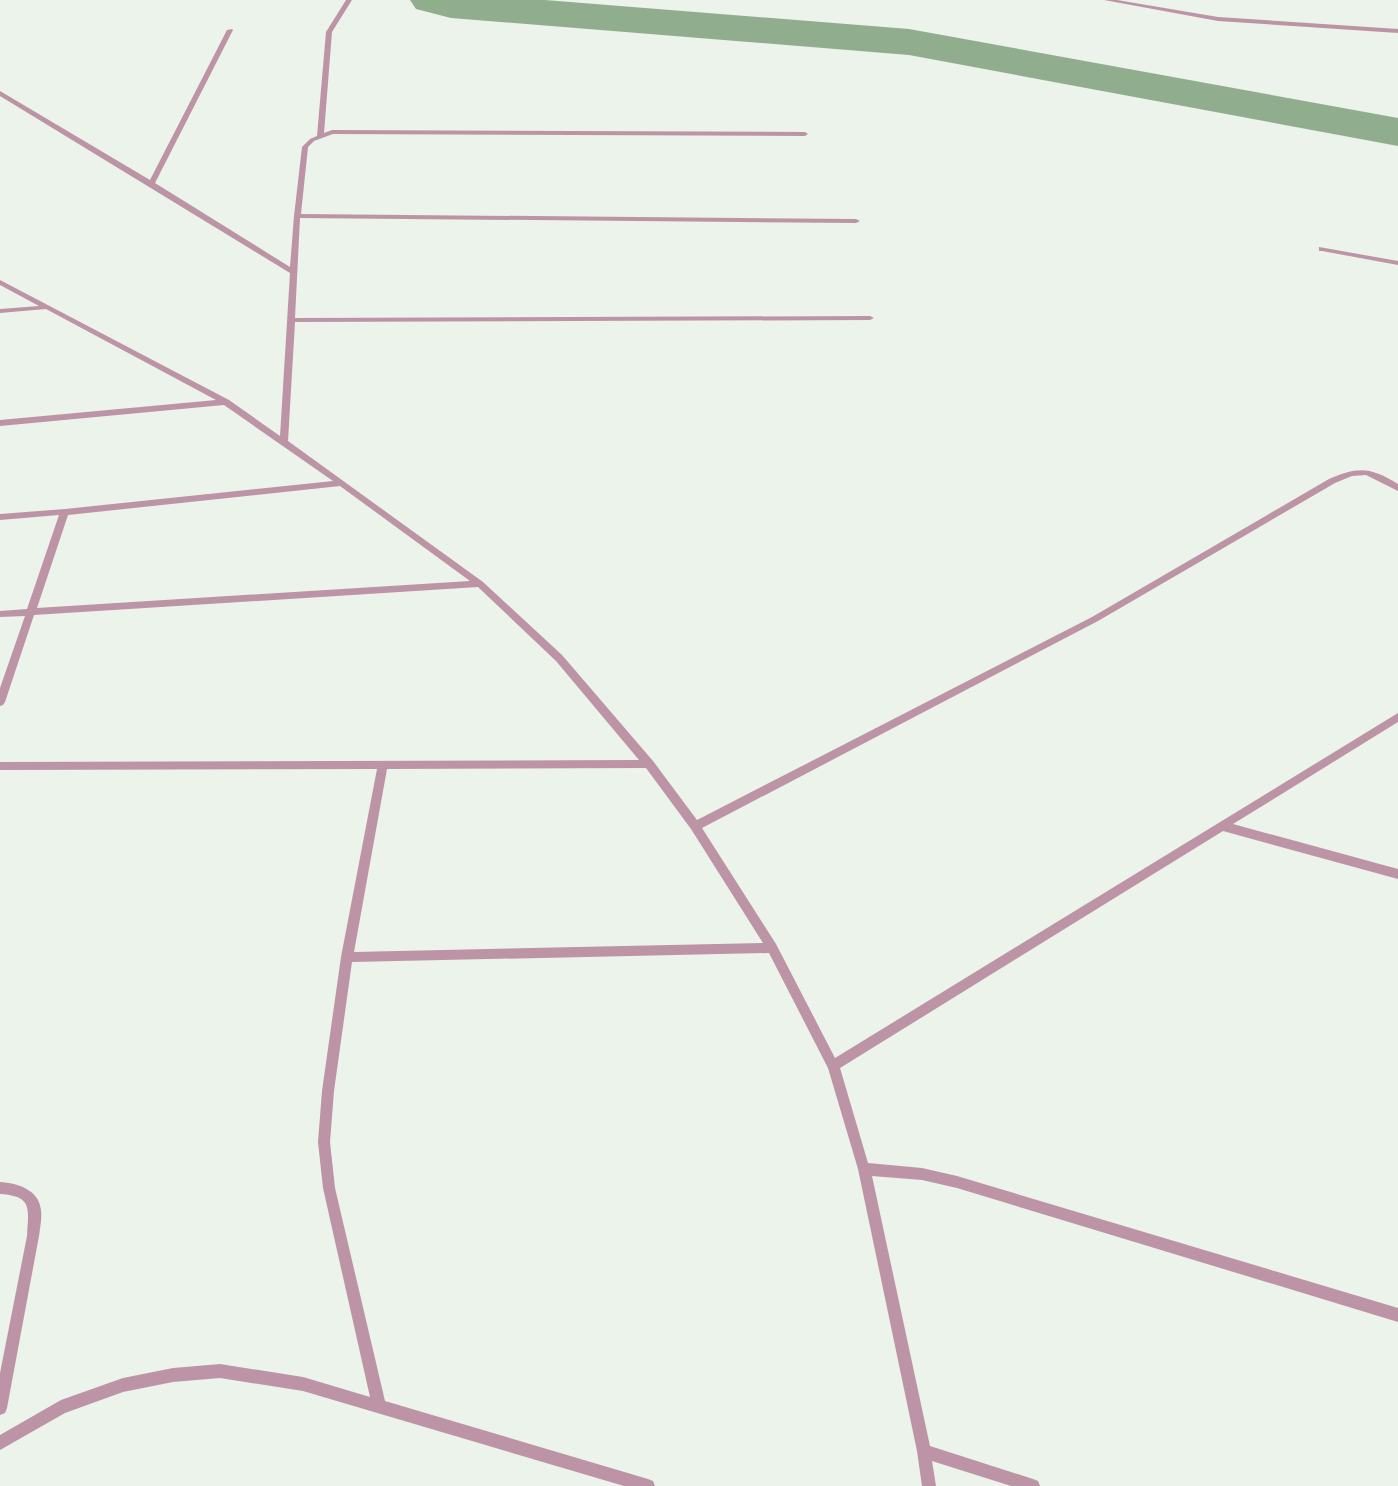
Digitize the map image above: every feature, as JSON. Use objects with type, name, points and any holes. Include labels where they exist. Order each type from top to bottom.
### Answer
[{"type":"street","points":[[320,136],[329,32],[349,0]]},
{"type":"street","points":[[1107,0],[1218,19],[1299,26],[1398,31]]},
{"type":"street","points":[[152,184],[230,30]]},
{"type":"street","points":[[0,93],[152,184],[294,272]]},
{"type":"street","points":[[284,443],[297,216],[305,148],[312,140],[332,132],[805,134]]},
{"type":"street","points":[[297,216],[856,221]]},
{"type":"street","points":[[1322,249],[1398,263]]},
{"type":"street","points":[[0,282],[226,402],[342,483],[480,584],[559,658],[649,764],[695,826],[772,948],[833,1066],[864,1169],[924,1451],[929,1486]]},
{"type":"street","points":[[0,311],[48,307]]},
{"type":"street","points":[[291,320],[870,318]]},
{"type":"street","points":[[0,423],[226,402]]},
{"type":"street","points":[[695,826],[1095,619],[1332,481],[1352,471],[1360,470],[1369,473],[1398,488]]},
{"type":"street","points":[[0,517],[65,512],[342,483]]},
{"type":"street","points":[[0,702],[65,512]]},
{"type":"street","points":[[0,614],[480,584]]},
{"type":"street","points":[[833,1066],[1398,717]]},
{"type":"street","points":[[0,766],[649,764]]},
{"type":"street","points":[[379,1407],[329,1188],[324,1142],[328,1092],[347,957],[383,765]]},
{"type":"street","points":[[1222,826],[1398,874]]},
{"type":"street","points":[[347,957],[772,948]]},
{"type":"street","points":[[864,1169],[922,1174],[957,1182],[1398,1315]]},
{"type":"street","points":[[0,1188],[7,1188],[24,1194],[34,1207],[33,1236],[0,1408]]},
{"type":"street","points":[[0,1443],[61,1407],[123,1385],[173,1375],[220,1371],[303,1384],[648,1486]]},
{"type":"street","points":[[924,1451],[1033,1486]]},
{"type":"waterway","points":[[431,0],[451,5],[909,42],[1398,132]]}]
